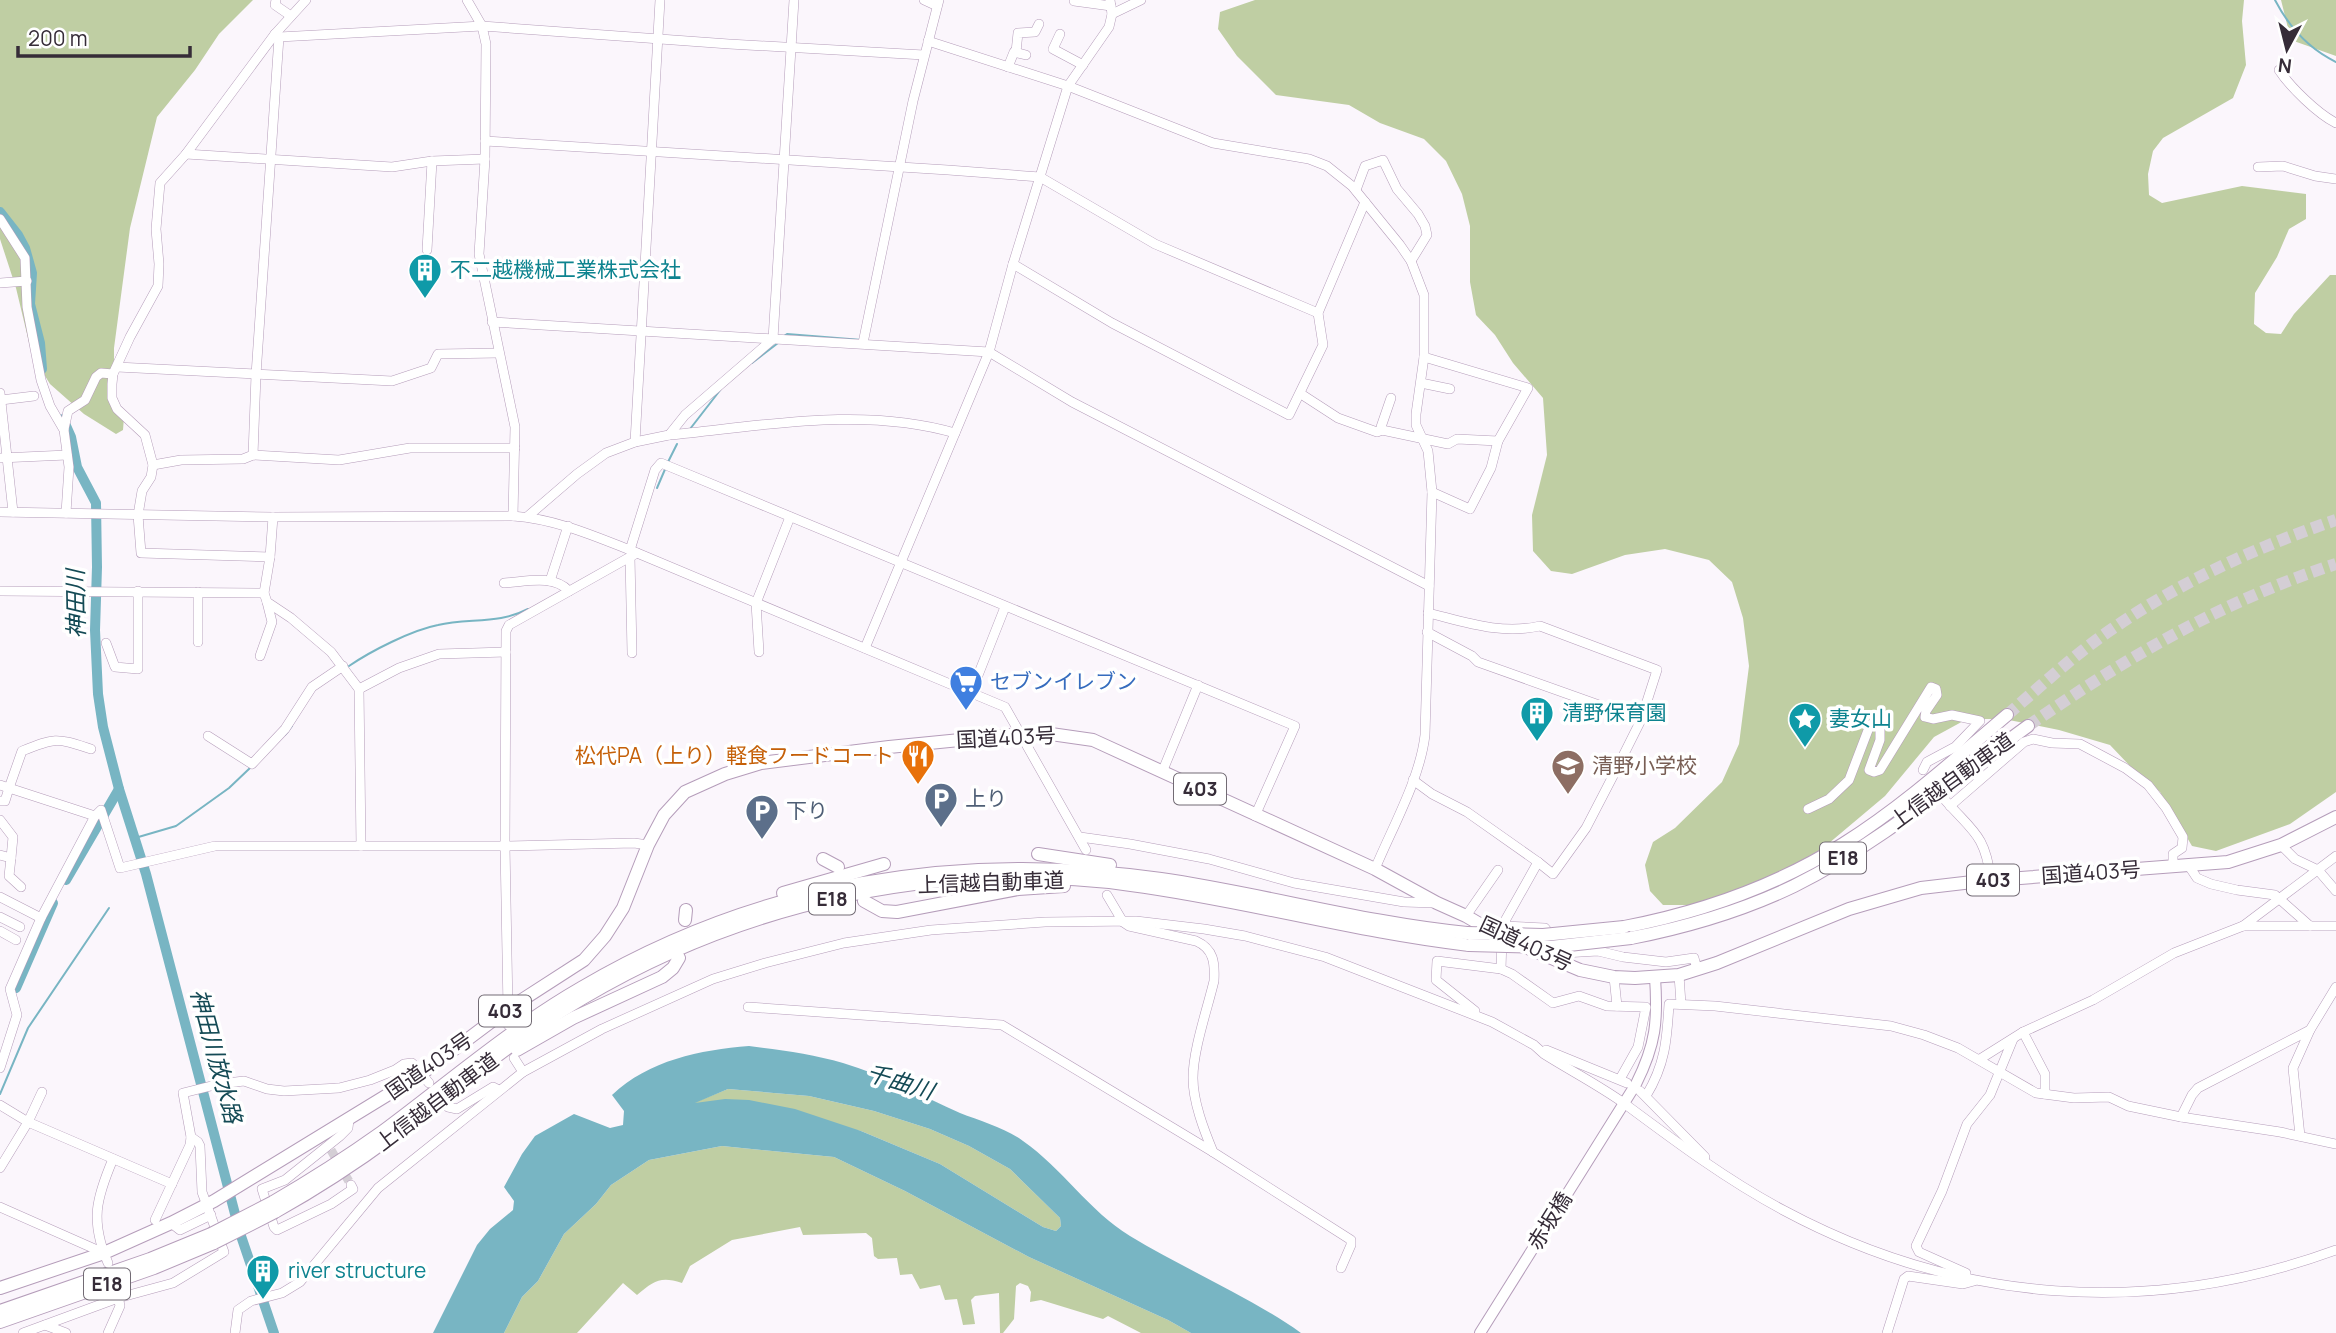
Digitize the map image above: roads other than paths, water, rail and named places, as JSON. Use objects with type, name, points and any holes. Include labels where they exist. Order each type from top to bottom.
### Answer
[{"type":"highway","name":"上信越自動車道","points":[[1628,932],[1764,886],[1815,860],[1906,799],[2007,715]]},
{"type":"highway","name":"上信越自動車道","points":[[0,1322],[154,1268],[335,1177],[510,1046],[585,997],[681,948],[786,910],[873,891],[975,879],[1061,878],[1127,884],[1190,894],[1373,931],[1551,947],[1628,932],[1684,926],[1741,908],[1823,870],[1909,814],[2028,726]]},
{"type":"highway","name":"国道403号","points":[[0,1288],[106,1258],[171,1223],[210,1207],[349,1120],[424,1079],[508,1009],[584,960],[605,936],[623,908],[648,845],[664,814],[685,792],[725,774],[761,763],[1020,734],[1044,733],[1093,740],[1374,869],[1437,903],[1580,970],[1614,977],[1679,975],[1861,905],[1921,888],[2228,862],[2281,845],[2336,817]]},
{"type":"highway","points":[[1038,853],[1178,878],[1265,898]]},
{"type":"highway","points":[[823,859],[838,867]]},
{"type":"highway","points":[[663,944],[706,923],[771,898],[884,864]]},
{"type":"highway","name":"上信越自動車道","points":[[274,1207],[357,1150],[504,1038],[608,972],[663,944],[739,915],[812,893],[899,876],[963,869],[1095,871],[1186,883],[1468,939]]},
{"type":"highway","points":[[864,901],[875,909],[897,912],[1042,887],[1096,887],[1190,894]]},
{"type":"highway","points":[[393,1136],[532,1041],[573,1018],[662,977],[673,968],[679,958]]},
{"type":"highway","name":"上信越自動車道","points":[[0,1311],[212,1238]]},
{"type":"main road","name":"赤坂橋","points":[[1480,1333],[1650,1057],[1657,1005],[1655,977]]},
{"type":"street","points":[[276,0],[275,5],[291,16]]},
{"type":"street","points":[[270,557],[141,553],[138,515],[142,491],[151,477],[153,465],[145,435],[117,408],[112,398],[115,370],[158,286],[156,229],[160,183],[186,154],[306,0]]},
{"type":"street","points":[[467,0],[482,26],[486,44],[485,159],[479,254],[514,427],[513,516]]},
{"type":"street","points":[[635,442],[660,0]]},
{"type":"street","points":[[669,435],[693,407],[773,338],[794,0]]},
{"type":"street","points":[[863,343],[924,55],[938,3],[924,0]]},
{"type":"street","points":[[1074,1],[1111,6],[1141,0]]},
{"type":"street","points":[[865,648],[989,352],[1068,86],[1109,27],[1111,6]]},
{"type":"street","points":[[1008,67],[1016,52],[1018,33],[1035,32],[1039,24]]},
{"type":"street","points":[[277,35],[482,26],[924,55]]},
{"type":"street","points":[[1060,34],[1053,49],[1083,65]]},
{"type":"street","points":[[253,454],[277,35]]},
{"type":"street","points":[[928,41],[1068,86],[1213,143],[1310,159],[1327,166],[1356,190],[1411,261],[1424,295],[1424,357],[1416,425],[1428,452],[1432,492],[1425,735],[1423,752],[1413,780],[1374,869]]},
{"type":"street","points":[[1016,52],[1026,55]]},
{"type":"street","points":[[2279,70],[2295,89],[2336,123]]},
{"type":"street","points":[[485,141],[1040,177],[1155,243],[1318,313]]},
{"type":"street","points":[[186,154],[392,167],[432,161],[485,159]]},
{"type":"street","points":[[1356,190],[1365,166],[1383,160],[1397,189],[1426,226],[1427,235],[1411,261]]},
{"type":"street","points":[[426,250],[432,161]]},
{"type":"street","points":[[2258,167],[2283,166],[2336,179]]},
{"type":"street","points":[[1013,264],[1112,323],[1289,415],[1323,345],[1318,313],[1365,202]]},
{"type":"street","points":[[0,219],[25,258],[27,307],[41,380],[50,405],[64,430],[68,455],[66,513]]},
{"type":"street","points":[[0,283],[27,281]]},
{"type":"street","points":[[492,322],[989,352],[1072,402],[1429,586]]},
{"type":"street","points":[[64,430],[68,411],[85,400],[96,377],[115,370],[392,381],[431,368],[438,354],[499,353]]},
{"type":"street","points":[[1424,357],[1528,388],[1498,441],[1491,468],[1469,509],[1432,492]]},
{"type":"street","points":[[1421,383],[1450,389]]},
{"type":"street","points":[[0,393],[4,458],[13,512]]},
{"type":"street","points":[[1301,394],[1338,418],[1377,432],[1382,430],[1448,444],[1457,439],[1498,441]]},
{"type":"street","points":[[1,400],[34,396]]},
{"type":"street","points":[[1382,430],[1391,398]]},
{"type":"street","points":[[527,517],[606,453],[635,442],[669,435],[874,419],[954,433]]},
{"type":"street","points":[[153,465],[181,460],[243,459],[253,454],[339,460],[410,448],[515,448]]},
{"type":"street","points":[[4,458],[68,455]]},
{"type":"street","points":[[632,653],[632,553],[655,470],[661,463],[1295,726],[1255,816]]},
{"type":"street","points":[[0,512],[273,517],[513,516],[568,526],[1005,707],[1086,850]]},
{"type":"street","points":[[260,656],[272,622],[266,598],[273,517]]},
{"type":"street","points":[[759,652],[756,603],[790,517]]},
{"type":"street","points":[[550,581],[568,526]]},
{"type":"street","points":[[508,1025],[505,1016],[508,1009],[505,637],[509,625],[632,553]]},
{"type":"street","points":[[503,583],[550,581],[563,584],[569,591]]},
{"type":"street","points":[[0,590],[198,592],[266,598],[331,652],[359,689],[360,846]]},
{"type":"street","points":[[106,643],[115,667],[138,669],[138,591]]},
{"type":"street","points":[[198,592],[198,642]]},
{"type":"street","points":[[971,693],[1005,607]]},
{"type":"street","points":[[1413,780],[1432,794],[1467,812],[1553,874],[1580,837],[1641,720],[1657,670],[1540,626],[1522,630],[1504,629],[1473,625],[1428,613]]},
{"type":"street","points":[[1427,632],[1472,656],[1478,662],[1641,720]]},
{"type":"street","points":[[359,689],[399,668],[439,654],[506,652]]},
{"type":"street","points":[[208,736],[252,764],[285,729],[312,687],[343,666]]},
{"type":"street","points":[[1163,770],[1198,685]]},
{"type":"street","points":[[1808,809],[1829,799],[1849,780],[1870,725],[1874,723],[1880,726],[1881,732],[1869,770],[1880,770],[1931,687],[1936,689],[1937,695],[1926,711],[1926,717],[1933,719],[1952,715],[1980,721],[1955,747],[1927,762],[1923,770]]},
{"type":"street","points":[[21,887],[9,876],[13,837],[0,819],[5,786],[22,751],[55,739],[91,749]]},
{"type":"street","points":[[1991,880],[1984,846],[1973,829],[1948,803],[2024,742],[2033,739],[2080,744],[2125,768],[2148,785],[2183,837],[2182,848],[2173,853],[2174,867]]},
{"type":"street","points":[[5,786],[95,816]]},
{"type":"street","points":[[0,1068],[17,1015],[10,989],[41,918],[95,816],[101,810],[121,868],[215,846],[648,845]]},
{"type":"street","points":[[1080,837],[1209,859],[1294,883],[1404,902],[1437,903]]},
{"type":"street","points":[[2281,845],[2295,859],[2318,870],[2336,891]]},
{"type":"street","points":[[0,855],[11,858]]},
{"type":"street","points":[[1980,1059],[2023,1032],[2078,1009],[2174,953],[2243,926],[2336,856]]},
{"type":"street","points":[[1501,969],[1503,932],[1512,908],[1538,862]]},
{"type":"street","points":[[2189,866],[2197,877],[2211,884],[2280,897],[2310,926]]},
{"type":"street","points":[[1466,916],[1498,870]]},
{"type":"street","points":[[1107,895],[1123,922],[1129,926],[1196,942],[1206,946],[1211,953],[1215,968],[1214,981],[1193,1079],[1213,1152]]},
{"type":"street","points":[[20,927],[0,917],[5,899],[41,918]]},
{"type":"street","points":[[235,1333],[238,1310],[251,1301],[282,1293],[300,1282],[378,1188],[523,1072],[652,1004],[713,979],[765,962],[844,943],[931,930],[1045,922],[1123,922],[1204,929],[1287,946],[1325,957],[1492,1022]]},
{"type":"street","points":[[2243,926],[2336,926]]},
{"type":"street","points":[[1503,932],[1545,928],[1564,953],[1598,951],[1666,962],[1694,958],[1697,969]]},
{"type":"street","points":[[0,931],[16,940]]},
{"type":"street","points":[[1437,961],[1501,969],[1553,1003],[1579,996],[1607,1006],[1646,1007],[1638,1047],[1623,1081],[1534,1045],[1492,1022],[1469,1008],[1436,980],[1437,961]]},
{"type":"street","points":[[1679,975],[1681,1004]]},
{"type":"street","points":[[1614,977],[1616,1006]]},
{"type":"street","points":[[2300,1136],[2293,1068],[2310,1030],[2336,989]]},
{"type":"street","points":[[1717,1168],[1643,1094],[1662,1066],[1667,1043],[1669,1004],[1715,1006],[1891,1026],[1924,1035],[1980,1059],[2036,1093],[2074,1098],[2109,1097],[2128,1106],[2181,1117],[2336,1144]]},
{"type":"street","points":[[748,1006],[1002,1026],[1213,1152],[1351,1240],[1341,1268]]},
{"type":"street","points":[[2181,1117],[2199,1087],[2310,1030]]},
{"type":"street","points":[[2023,1032],[2045,1073],[2045,1094]]},
{"type":"street","points":[[1975,1280],[1970,1274],[1919,1252],[1916,1245],[1942,1191],[1967,1124],[1990,1095],[2013,1039]]},
{"type":"street","points":[[1534,1045],[1741,1186],[1845,1241],[1921,1268],[2031,1289],[2089,1293],[2140,1292],[2222,1283],[2276,1271],[2335,1250]]},
{"type":"street","points":[[514,1058],[523,1072]]},
{"type":"street","points":[[155,1220],[190,1145],[183,1093],[244,1081],[267,1089],[284,1091],[339,1088],[370,1080],[412,1063],[424,1079]]},
{"type":"street","points":[[448,1107],[457,1109],[493,1087],[499,1090]]},
{"type":"street","points":[[0,1168],[28,1122],[42,1092]]},
{"type":"street","points":[[0,1105],[28,1122],[172,1184]]},
{"type":"street","points":[[349,1120],[348,1128],[329,1148],[285,1180],[262,1189],[274,1227],[278,1230],[331,1204],[353,1189],[351,1185]]},
{"type":"street","points":[[23,1333],[118,1296],[173,1283],[224,1252],[210,1207],[201,1192],[200,1146],[191,1137]]},
{"type":"street","points":[[106,1258],[96,1205],[113,1159]]},
{"type":"street","points":[[0,1207],[83,1244],[106,1258]]},
{"type":"street","points":[[83,1244],[101,1238]]},
{"type":"street","points":[[1887,1333],[1904,1279],[1908,1276],[1963,1284],[1975,1280]]},
{"type":"street","points":[[108,1333],[120,1306],[118,1296]]},
{"type":"street","points":[[45,1325],[66,1333]]},
{"type":"water","points":[[749,1046],[773,1049],[843,1063],[1009,1132],[1037,1152],[1115,1226],[1301,1333],[1191,1333],[1029,1257],[905,1191],[834,1157],[722,1146],[649,1160],[611,1185],[596,1204],[564,1234],[538,1281],[522,1297],[504,1333],[433,1333],[477,1245],[490,1229],[513,1210],[514,1201],[504,1187],[535,1136],[574,1114],[610,1128],[623,1125],[624,1111],[612,1095],[626,1083],[676,1059]],"holes":[[[728,1089],[809,1096],[874,1111],[930,1129],[969,1146],[1010,1169],[1060,1218],[1061,1226],[1056,1231],[1043,1227],[940,1164],[861,1131],[795,1109],[749,1100],[725,1099],[695,1103]]]},
{"type":"waterway","points":[[2275,0],[2301,36],[2317,51],[2336,62]]},
{"type":"waterway","name":"神田川","points":[[0,212],[25,248],[32,273],[30,304],[40,343],[42,369]]},
{"type":"waterway","points":[[784,336],[787,334],[862,340]]},
{"type":"waterway","points":[[752,363],[778,343]]},
{"type":"waterway","points":[[690,429],[721,389]]},
{"type":"waterway","name":"神田川放水路","points":[[63,419],[71,437],[77,467],[96,503],[95,630],[98,694],[103,727],[146,874],[240,1233],[274,1333]]},
{"type":"waterway","points":[[668,462],[677,444]]},
{"type":"waterway","points":[[657,488],[666,467]]},
{"type":"waterway","points":[[349,666],[416,631],[449,623],[506,617],[528,609]]},
{"type":"waterway","points":[[285,735],[292,726]]},
{"type":"waterway","points":[[135,838],[176,826],[229,788],[250,768]]},
{"type":"waterway","name":"神田川","points":[[66,880],[119,789]]},
{"type":"waterway","name":"神田川放水路","points":[[143,878],[146,874]]},
{"type":"waterway","name":"神田川","points":[[16,988],[53,903]]},
{"type":"waterway","points":[[0,1094],[28,1028],[109,908]]},
{"type":"tunnel","points":[[2007,715],[2087,648],[2141,610],[2250,553],[2336,520]]},
{"type":"tunnel","points":[[2028,726],[2101,677],[2176,633],[2254,595],[2336,564]]},
{"type":"tunnel","points":[[331,1150],[351,1185]]},
{"type":"place","name":"不二越機械工業株式会社","points":[[425,300]]},
{"type":"place","name":"セブンイレブン","points":[[966,712]]},
{"type":"place","name":"清野保育園","points":[[1537,743]]},
{"type":"place","name":"妻女山","points":[[1805,749]]},
{"type":"place","name":"松代PA（上り）軽食フードコート","points":[[918,786]]},
{"type":"place","name":"清野小学校","points":[[1568,796]]},
{"type":"place","name":"上り","points":[[941,829]]},
{"type":"place","name":"下り","points":[[762,841]]},
{"type":"place","name":"river structure","points":[[263,1301]]},
{"type":"water label","name":"千曲川","points":[[900,1082]]}]
